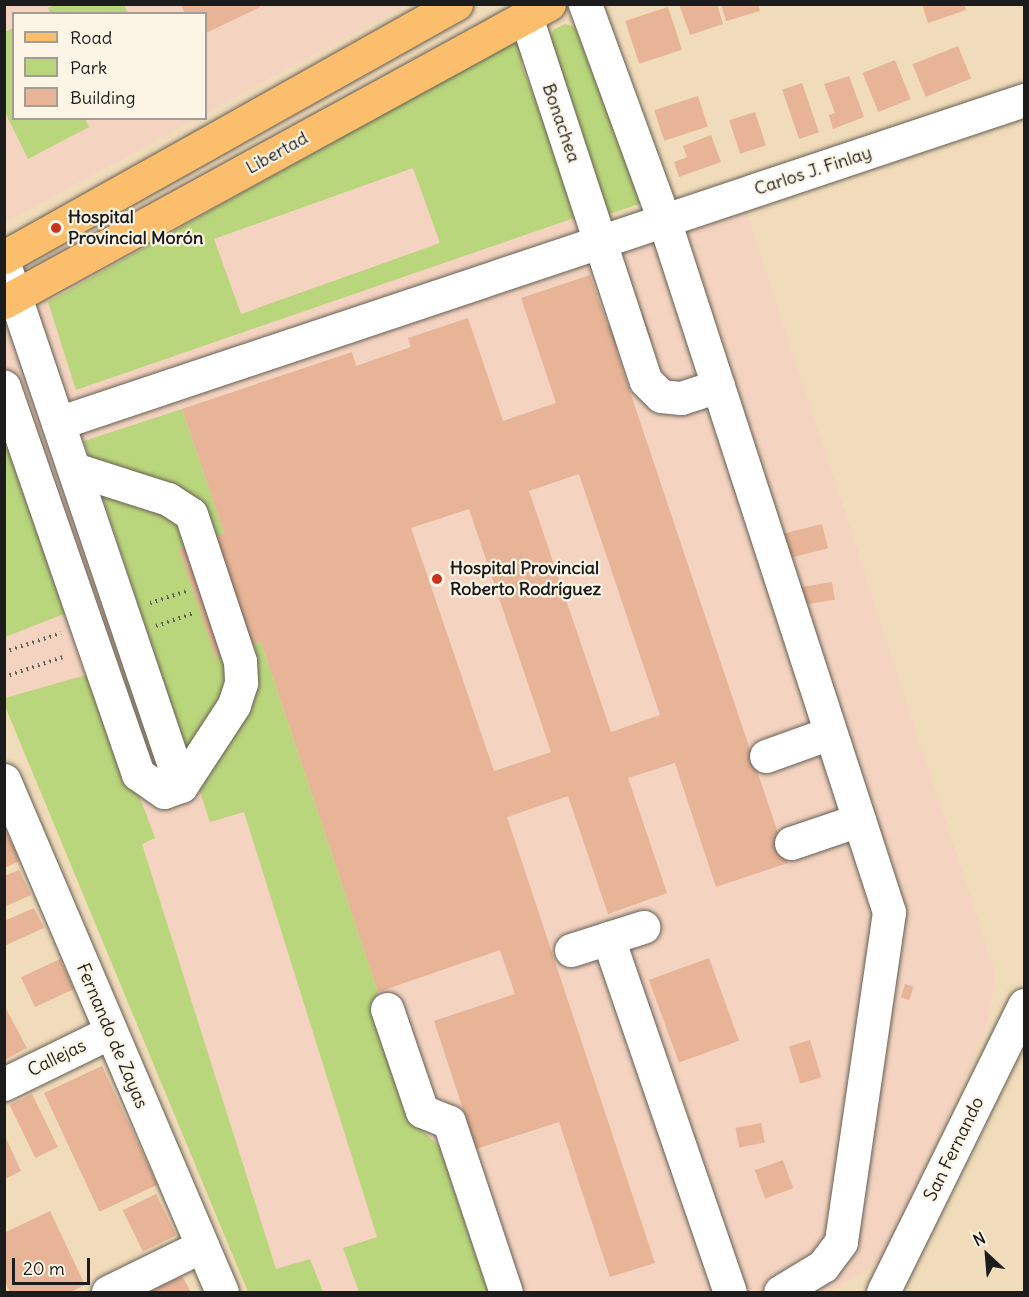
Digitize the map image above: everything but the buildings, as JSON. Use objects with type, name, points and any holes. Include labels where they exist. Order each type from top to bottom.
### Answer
[{"type":"main road","points":[[4,257],[456,4]]},
{"type":"main road","name":"Libertad","points":[[10,299],[535,9]]},
{"type":"street","points":[[585,4],[664,220],[889,912],[841,1242],[823,1266],[780,1293]]},
{"type":"street","name":"Bonachea","points":[[535,9],[601,241],[646,381],[652,390],[661,396],[681,398],[718,386]]},
{"type":"street","name":"Carlos J. Finlay","points":[[58,423],[1024,100]]},
{"type":"street","points":[[4,264],[10,299],[58,423],[181,786]]},
{"type":"street","points":[[4,386],[138,774],[164,792],[181,786],[234,705],[241,683],[240,661],[191,514],[168,499],[74,469]]},
{"type":"street","points":[[766,756],[830,733]]},
{"type":"street","name":"Fernando de Zayas","points":[[4,780],[222,1293]]},
{"type":"street","points":[[791,843],[859,820]]},
{"type":"street","points":[[571,950],[643,927]]},
{"type":"street","points":[[608,938],[730,1293]]},
{"type":"street","name":"San Fernando","points":[[883,1293],[1024,1005]]},
{"type":"street","points":[[387,1009],[422,1111],[449,1122],[506,1293]]},
{"type":"street","name":"Callejas","points":[[4,1084],[110,1032]]},
{"type":"street","points":[[108,1293],[202,1246]]},
{"type":"shaded area","points":[[5,5],[406,5],[207,112],[207,12],[12,12],[12,120],[194,120],[5,222]]},
{"type":"shaded area","name":"Hospital Provincial Roberto Rodríguez","points":[[521,36],[522,66],[587,238],[738,185],[996,975],[987,1025],[893,1255],[828,1292],[249,1292],[5,706],[4,327]]},
{"type":"green space","points":[[55,5],[124,5],[128,12],[50,12],[48,8]]},
{"type":"green space","points":[[565,24],[578,28],[642,203],[607,215],[550,41],[553,30]]},
{"type":"green space","points":[[12,28],[12,120],[86,120],[89,127],[28,159],[5,112],[5,32]]},
{"type":"green space","points":[[521,36],[522,66],[580,216],[76,390],[48,302]],"holes":[[[413,168],[440,243],[241,314],[214,239]]]},
{"type":"green space","points":[[182,409],[224,533],[179,549],[216,657],[261,642],[378,992],[412,1121],[439,1146],[488,1292],[359,1292],[343,1248],[377,1237],[244,812],[210,822],[84,441]]},
{"type":"green space","points":[[4,423],[69,612],[5,637],[4,637]]},
{"type":"green space","points":[[93,673],[155,838],[142,844],[276,1269],[310,1259],[323,1292],[248,1292],[5,706],[5,698]]},
{"type":"place","name":"Hospital Provincial Morón","points":[[56,228]]},
{"type":"place","name":"Hospital Provincial Roberto Rodríguez","points":[[437,579]]}]
